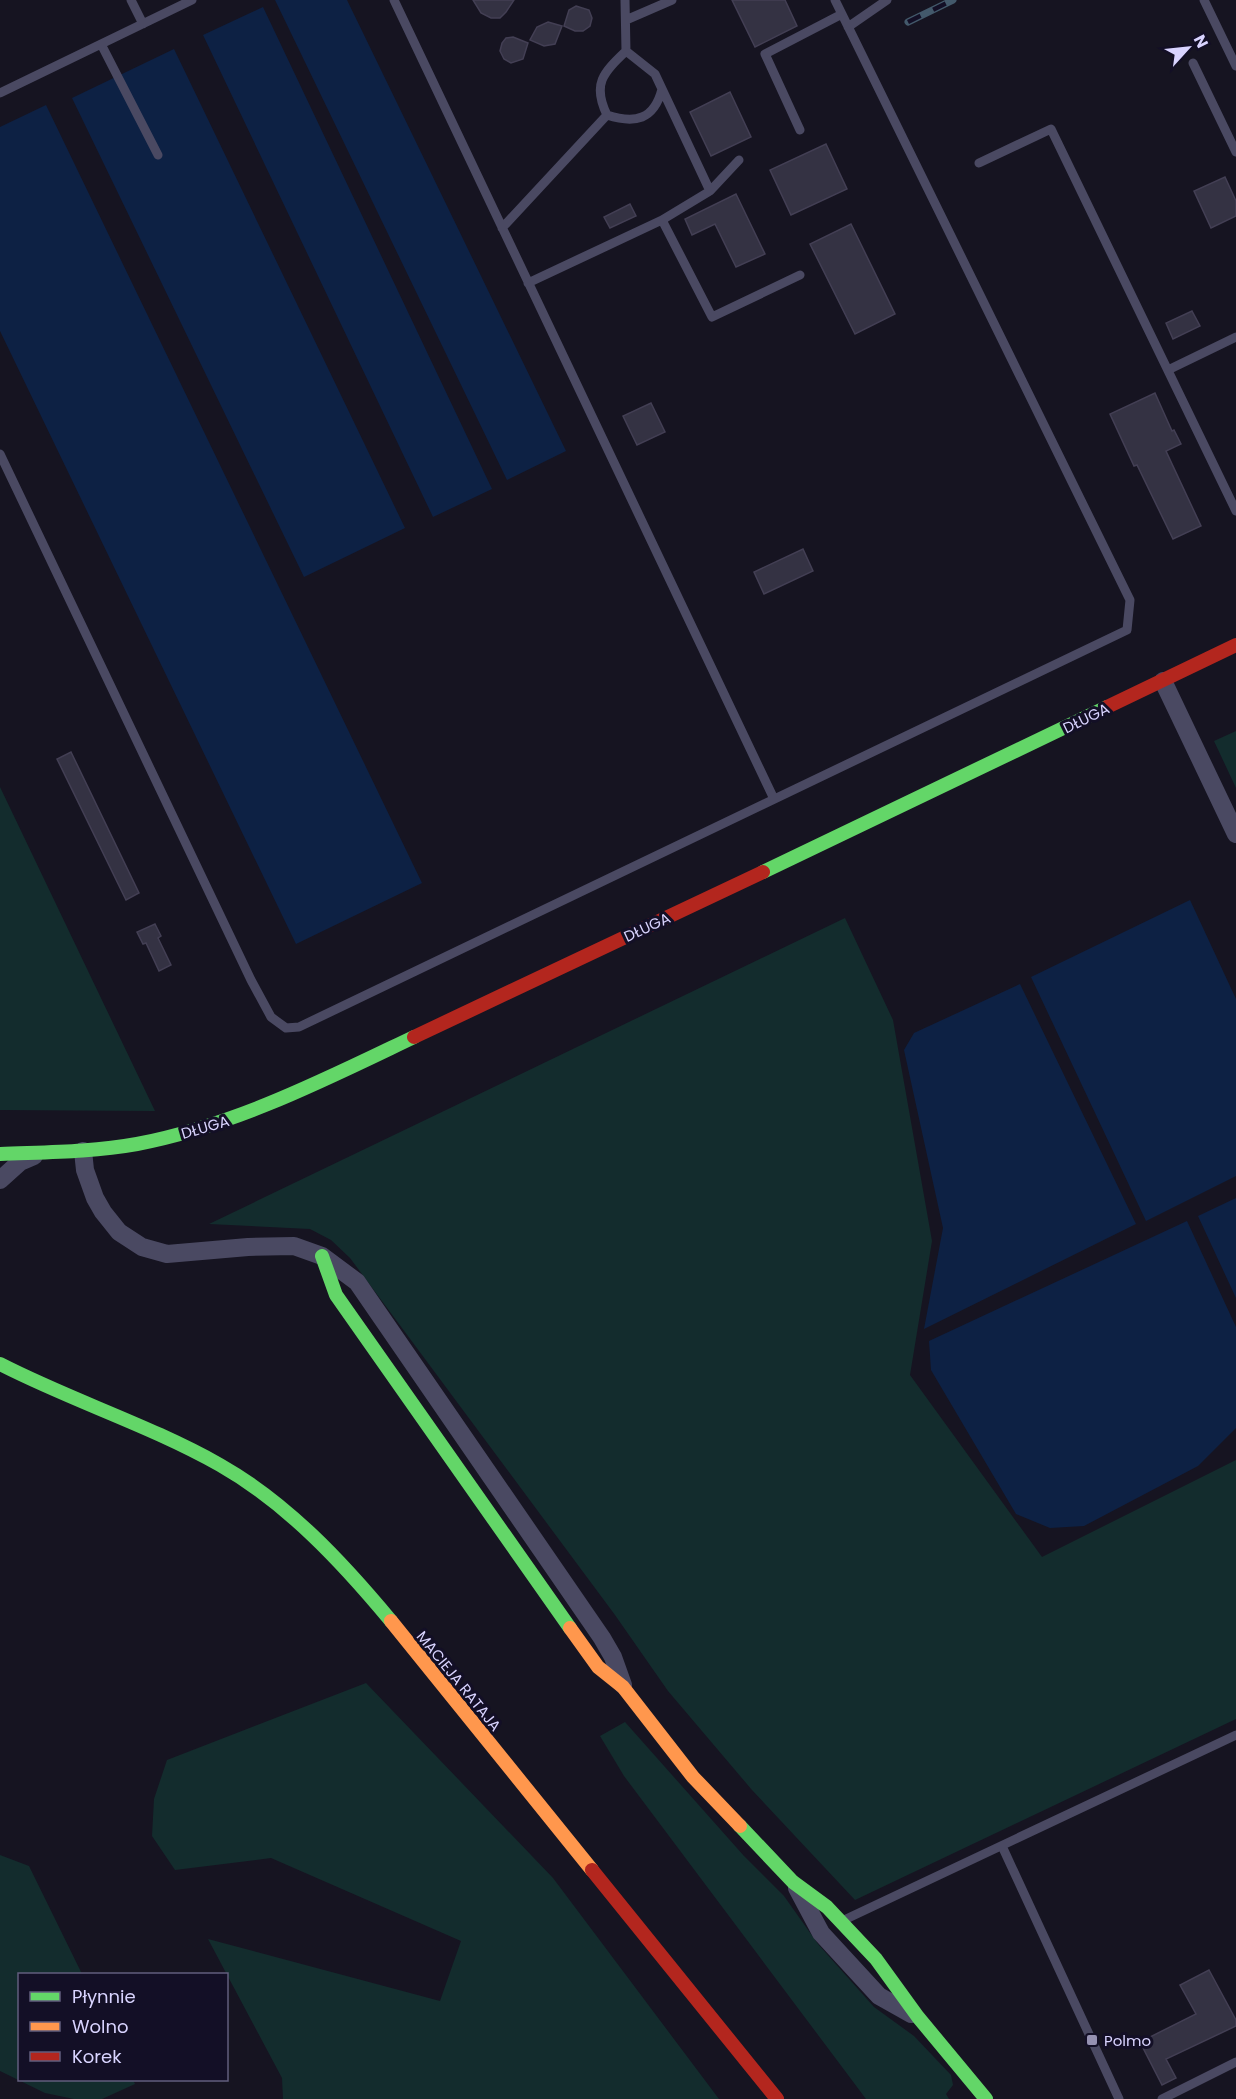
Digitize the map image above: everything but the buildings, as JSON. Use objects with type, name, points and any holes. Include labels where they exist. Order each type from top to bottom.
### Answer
[{"type":"street","name":"DŁUGA","points":[[0,1154],[83,1151],[142,1143],[241,1117],[792,859],[1236,645]]},
{"type":"street","points":[[1163,681],[1236,834]]},
{"type":"street","points":[[83,1151],[85,1170],[95,1198],[103,1212],[119,1232],[142,1247],[167,1254],[248,1247],[294,1246],[322,1256],[357,1282],[602,1638],[613,1658],[623,1687],[693,1777],[794,1882],[827,1907],[876,1959],[918,2017],[986,2099]]},
{"type":"street","name":"DŁUGA","points":[[0,1161],[41,1153]]},
{"type":"street","name":"DŁUGA","points":[[0,1180],[20,1162],[41,1153]]},
{"type":"street","name":"MACIEJA RATAJA","points":[[3,1348],[34,1383]]},
{"type":"street","name":"MACIEJA RATAJA","points":[[0,1364],[34,1383],[198,1453],[258,1490],[290,1515],[337,1560],[387,1617],[777,2099]]},
{"type":"street","points":[[794,1882],[821,1933],[879,1996],[918,2017]]},
{"type":"lane","points":[[131,0],[143,24]]},
{"type":"lane","points":[[0,93],[192,0]]},
{"type":"lane","points":[[394,0],[774,800]]},
{"type":"lane","points":[[625,0],[626,51],[608,68],[600,84],[599,99],[607,115],[621,119],[636,118],[650,114],[658,103],[662,89]]},
{"type":"lane","points":[[626,20],[672,0]]},
{"type":"lane","points":[[0,454],[251,980],[271,1017],[286,1028],[299,1027],[1127,630],[1130,600],[835,0]]},
{"type":"lane","points":[[848,27],[887,0]]},
{"type":"lane","points":[[1204,0],[1236,66]]},
{"type":"lane","points":[[800,130],[765,54],[842,14]]},
{"type":"lane","points":[[100,44],[158,155]]},
{"type":"lane","points":[[626,51],[655,74],[710,191]]},
{"type":"lane","points":[[1193,63],[1236,152]]},
{"type":"lane","points":[[502,228],[607,115]]},
{"type":"lane","points":[[980,163],[1051,129],[1236,511]]},
{"type":"lane","points":[[528,283],[663,220],[710,191],[740,160]]},
{"type":"lane","points":[[663,220],[712,317],[800,275]]},
{"type":"lane","points":[[1168,370],[1236,336]]},
{"type":"lane","points":[[821,1933],[1236,1735]]},
{"type":"lane","points":[[1002,1846],[1119,2099]]},
{"type":"lane","points":[[1162,2099],[1236,2062]]},
{"type":"green space","points":[[1236,731],[1236,788],[1214,741]]},
{"type":"green space","points":[[0,787],[155,1111],[0,1110]]},
{"type":"green space","points":[[845,918],[893,1020],[932,1241],[910,1375],[1042,1557],[1236,1460],[1236,1719],[855,1900],[752,1790],[668,1691],[615,1615],[350,1258],[331,1240],[310,1229],[209,1224]]},
{"type":"green space","points":[[366,1683],[553,1878],[719,2099],[283,2099],[282,2078],[208,1939],[440,2001],[461,1941],[271,1858],[175,1870],[152,1836],[154,1799],[167,1760]]},
{"type":"green space","points":[[625,1722],[744,1856],[784,1896],[818,1944],[874,2007],[914,2036],[951,2075],[953,2085],[946,2094],[949,2099],[866,2099],[624,1776],[600,1736]]},
{"type":"green space","points":[[0,1855],[29,1866],[82,1973],[18,1973],[18,2080],[0,2071]]},
{"type":"green space","points":[[20,2081],[134,2081],[135,2084],[102,2099],[74,2099],[45,2093]]},
{"type":"water","points":[[275,0],[347,0],[566,451],[507,480]]},
{"type":"water","points":[[263,7],[492,489],[433,517],[203,35]]},
{"type":"water","points":[[174,49],[405,528],[304,577],[72,98]]},
{"type":"water","points":[[46,105],[422,883],[296,944],[0,331],[0,127]]},
{"type":"water","points":[[1190,900],[1236,999],[1236,1176],[1146,1221],[1031,977]]},
{"type":"water","points":[[1020,984],[1136,1224],[924,1329],[943,1228],[904,1050],[914,1033]]},
{"type":"water","points":[[1236,1198],[1236,1298],[1198,1216]]},
{"type":"water","points":[[1187,1221],[1236,1327],[1236,1428],[1198,1466],[1084,1526],[1050,1528],[1016,1514],[931,1370],[929,1341]]},
{"type":"railway","points":[[908,22],[953,0]]},
{"type":"traffic: fast","points":[[763,872],[1107,707]]},
{"type":"traffic: fast","points":[[0,1154],[103,1149],[174,1136],[279,1099],[414,1037]]},
{"type":"traffic: fast","points":[[322,1256],[336,1295],[570,1628]]},
{"type":"traffic: fast","points":[[0,1364],[166,1438],[245,1480],[312,1535],[391,1621]]},
{"type":"traffic: fast","points":[[740,1826],[793,1882],[827,1907],[876,1959],[918,2017],[986,2099]]},
{"type":"traffic: slow","points":[[391,1621],[592,1870]]},
{"type":"traffic: slow","points":[[570,1628],[598,1667],[623,1687],[693,1777],[740,1826]]},
{"type":"traffic: jam","points":[[1107,707],[1236,645]]},
{"type":"traffic: jam","points":[[414,1037],[763,872]]},
{"type":"traffic: jam","points":[[592,1870],[777,2099]]},
{"type":"place","name":"Polmo","points":[[1092,2040]]}]
